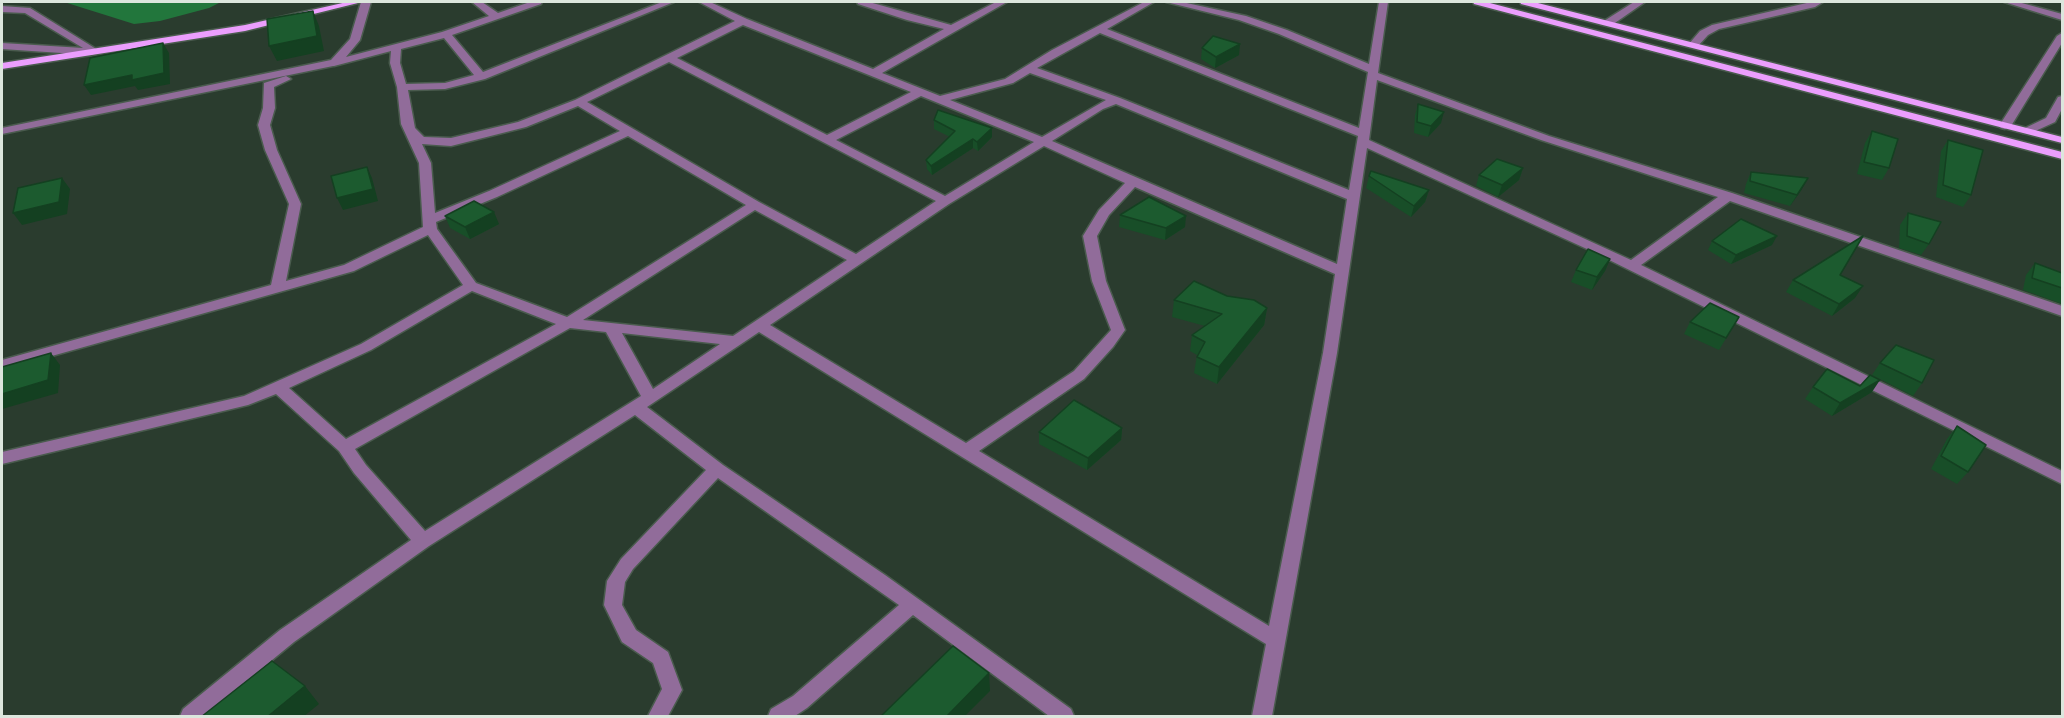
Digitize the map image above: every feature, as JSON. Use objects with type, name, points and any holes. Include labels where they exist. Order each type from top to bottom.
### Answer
[{"type":"main road","points":[[2,66],[245,28],[357,2]]},
{"type":"main road","points":[[1477,2],[2062,156]]},
{"type":"main road","points":[[1524,2],[2062,140]]},
{"type":"street","points":[[278,289],[295,204],[271,150],[264,125],[269,108],[268,85],[337,62],[355,40],[366,2]]},
{"type":"street","points":[[476,2],[496,16]]},
{"type":"street","points":[[2,131],[337,62],[446,34],[538,2]]},
{"type":"street","points":[[402,87],[445,86],[481,76],[669,2]]},
{"type":"street","points":[[703,2],[743,21],[1043,141],[1341,271]]},
{"type":"street","points":[[861,2],[911,18],[952,27]]},
{"type":"street","points":[[970,2],[980,12]]},
{"type":"street","points":[[873,73],[905,57],[952,27],[1003,2]]},
{"type":"street","points":[[940,99],[1009,81],[1150,2]]},
{"type":"street","points":[[1171,2],[1242,18],[1283,32],[1372,72],[1535,135],[1728,196],[1870,247],[2062,311]]},
{"type":"street","points":[[1262,717],[1330,353],[1384,2]]},
{"type":"street","points":[[1608,23],[1640,2]]},
{"type":"street","points":[[1693,45],[1704,33],[1716,27],[1818,2]]},
{"type":"street","points":[[2009,2],[2062,17]]},
{"type":"street","points":[[2,9],[27,10],[96,52]]},
{"type":"street","points":[[407,124],[420,140],[451,142],[522,125],[579,102],[743,21]]},
{"type":"street","points":[[1099,29],[1363,138],[1631,266],[2062,478]]},
{"type":"street","points":[[446,34],[481,76]]},
{"type":"street","points":[[2005,126],[2062,36]]},
{"type":"street","points":[[2,46],[96,52]]},
{"type":"street","points":[[396,47],[395,63],[402,87],[407,124],[425,163],[430,225],[471,286],[568,323],[737,341]]},
{"type":"street","points":[[670,58],[945,201]]},
{"type":"street","points":[[1030,69],[1116,100],[1354,197]]},
{"type":"street","points":[[826,140],[920,92]]},
{"type":"street","points":[[2027,131],[2044,125],[2050,120],[2062,99]]},
{"type":"street","points":[[190,717],[287,636],[423,541],[643,403],[945,201],[1099,107],[1116,100]]},
{"type":"street","points":[[579,102],[755,205],[856,259]]},
{"type":"street","points":[[2,365],[278,289],[349,267],[493,194],[629,131]]},
{"type":"street","points":[[967,451],[1079,375],[1118,330],[1100,281],[1090,236],[1104,213],[1133,182]]},
{"type":"street","points":[[1631,266],[1728,196]]},
{"type":"street","points":[[345,447],[568,323],[755,205]]},
{"type":"street","points":[[2,458],[248,400],[366,346],[471,286]]},
{"type":"street","points":[[761,326],[1276,640]]},
{"type":"street","points":[[612,329],[643,403],[717,469],[912,604],[1064,717]]},
{"type":"street","points":[[278,387],[345,447],[360,469],[423,541]]},
{"type":"street","points":[[658,717],[672,690],[661,658],[629,636],[613,605],[616,581],[627,564],[717,469]]},
{"type":"street","points":[[778,717],[800,702],[912,604]]},
{"type":"shaded area","points":[[64,2],[221,2],[209,8],[160,21],[134,24]]},
{"type":"building","points":[[313,11],[317,36],[269,46],[267,19]]},
{"type":"building","points":[[1213,36],[1240,44],[1216,57],[1202,48]]},
{"type":"building","points":[[163,43],[164,73],[132,80],[132,75],[84,85],[90,58]]},
{"type":"building","points":[[1418,104],[1444,112],[1431,126],[1417,122]]},
{"type":"building","points":[[938,110],[992,128],[977,142],[973,139],[931,166],[926,160],[955,131],[934,120]]},
{"type":"building","points":[[1872,131],[1898,139],[1889,168],[1864,162]]},
{"type":"building","points":[[1948,140],[1983,150],[1971,195],[1943,185]]},
{"type":"building","points":[[1497,159],[1523,168],[1502,185],[1479,175]]},
{"type":"building","points":[[367,167],[373,189],[337,198],[331,176]]},
{"type":"building","points":[[1371,171],[1429,190],[1414,206],[1369,176]]},
{"type":"building","points":[[1751,172],[1808,178],[1797,195],[1750,181]]},
{"type":"building","points":[[62,178],[59,202],[13,213],[18,188]]},
{"type":"building","points":[[1149,197],[1186,216],[1166,228],[1120,215]]},
{"type":"building","points":[[474,201],[494,212],[465,227],[445,216]]},
{"type":"building","points":[[1908,213],[1941,222],[1929,244],[1907,236]]},
{"type":"building","points":[[1741,219],[1777,236],[1736,255],[1712,241]]},
{"type":"building","points":[[1863,236],[1840,275],[1863,286],[1839,304],[1793,280]]},
{"type":"building","points":[[1588,249],[1610,259],[1597,277],[1576,270]]},
{"type":"building","points":[[2035,263],[2062,273],[2062,288],[2032,278]]},
{"type":"building","points":[[1194,281],[1227,296],[1254,300],[1267,308],[1219,367],[1197,357],[1205,342],[1192,335],[1222,314],[1174,300]]},
{"type":"building","points":[[1710,303],[1739,317],[1726,338],[1690,322]]},
{"type":"building","points":[[1896,345],[1934,360],[1922,383],[1880,363]]},
{"type":"building","points":[[51,353],[48,380],[2,394],[2,367]]},
{"type":"building","points":[[1827,369],[1860,386],[1870,375],[1880,380],[1840,403],[1813,387]]},
{"type":"building","points":[[1074,400],[1122,428],[1088,458],[1039,432]]},
{"type":"building","points":[[1957,426],[1986,445],[1968,472],[1941,456]]},
{"type":"building","points":[[953,646],[989,673],[946,717],[880,717]]},
{"type":"building","points":[[272,661],[305,686],[267,717],[201,717]]}]
